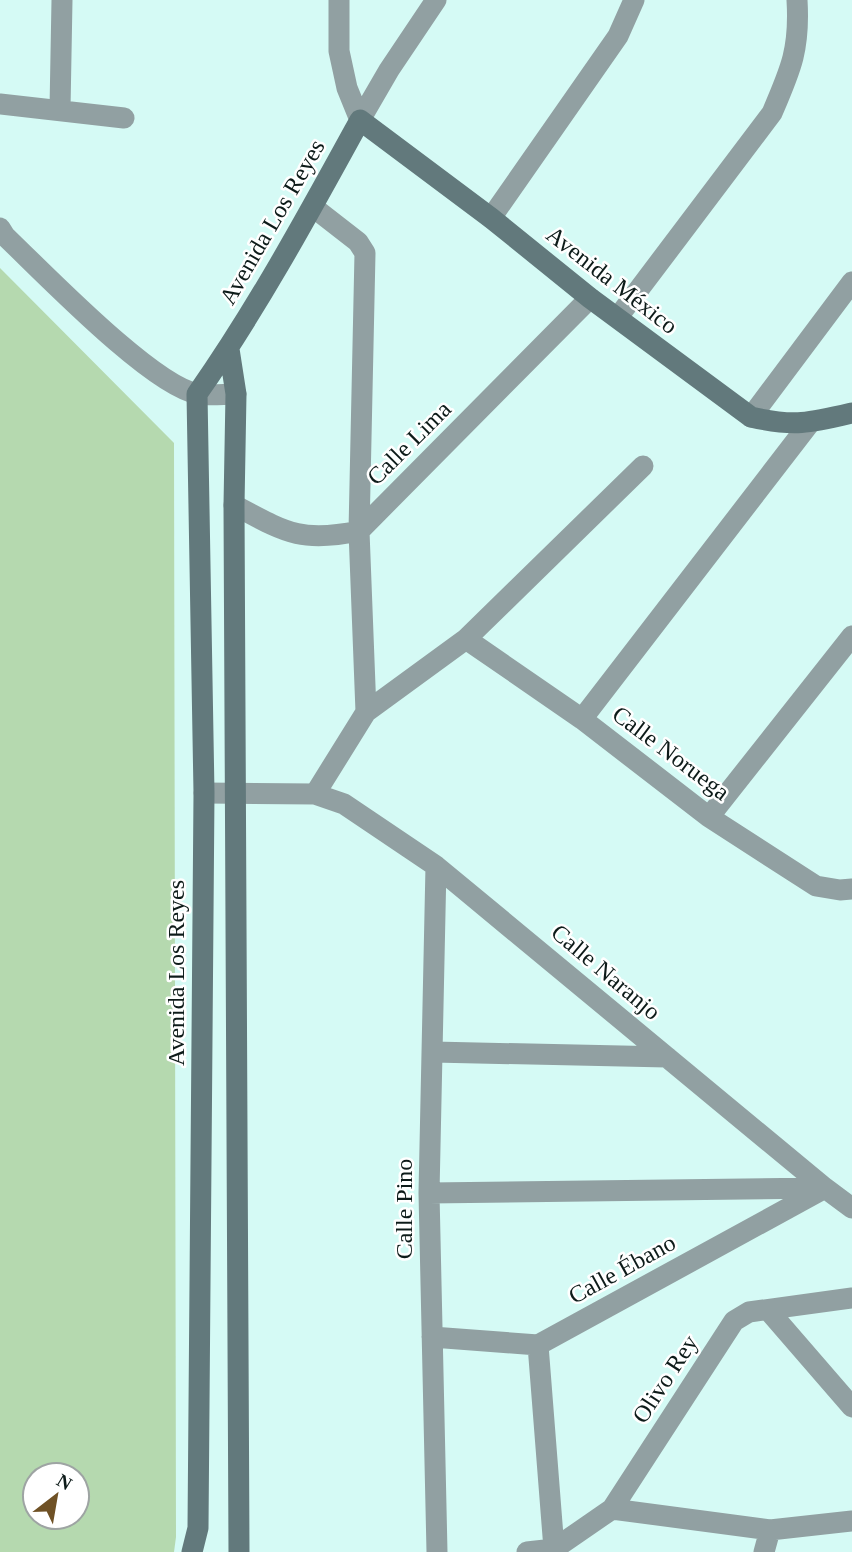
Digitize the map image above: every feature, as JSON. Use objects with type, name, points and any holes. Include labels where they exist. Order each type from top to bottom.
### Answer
[{"type":"street","points":[[60,109],[62,0]]},
{"type":"street","points":[[340,0],[339,51],[347,88],[360,120]]},
{"type":"street","points":[[360,120],[389,70],[436,0]]},
{"type":"street","points":[[491,218],[618,36],[634,0]]},
{"type":"street","points":[[618,317],[772,113],[797,47],[797,0]]},
{"type":"street","points":[[0,103],[124,118]]},
{"type":"street","name":"Avenida Los Reyes","points":[[192,1552],[198,1528],[204,793],[197,394],[229,349],[313,207],[360,120]]},
{"type":"street","name":"Avenida México","points":[[360,120],[491,218],[590,298],[751,417],[780,424],[809,424],[852,413]]},
{"type":"street","points":[[313,207],[358,242],[365,253],[359,531],[366,712]]},
{"type":"street","points":[[0,229],[121,344],[154,370],[197,394],[236,394]]},
{"type":"street","points":[[751,417],[852,282]]},
{"type":"street","name":"Calle Lima","points":[[359,531],[590,298]]},
{"type":"street","points":[[229,349],[236,394],[234,505],[239,1552]]},
{"type":"street","points":[[582,719],[809,424]]},
{"type":"street","points":[[315,794],[366,712],[466,639],[643,466]]},
{"type":"street","points":[[234,505],[277,528],[305,536],[330,537],[359,531]]},
{"type":"street","points":[[709,817],[852,636]]},
{"type":"street","name":"Calle Noruega","points":[[466,639],[582,719],[709,817],[816,886],[852,889]]},
{"type":"street","name":"Calle Naranjo","points":[[204,793],[315,794],[344,804],[436,866],[852,1208]]},
{"type":"street","name":"Calle Pino","points":[[436,866],[429,1193],[437,1552]]},
{"type":"street","points":[[433,1052],[667,1057]]},
{"type":"street","points":[[429,1193],[825,1188]]},
{"type":"street","name":"Calle Ébano","points":[[538,1345],[825,1188]]},
{"type":"street","name":"Olivo Rey","points":[[554,1549],[612,1509],[734,1321],[749,1312],[852,1298]]},
{"type":"street","points":[[769,1311],[852,1407]]},
{"type":"street","points":[[432,1337],[538,1345],[554,1549],[527,1552]]},
{"type":"street","points":[[612,1509],[771,1530],[852,1521]]},
{"type":"street","points":[[764,1552],[771,1530]]},
{"type":"green space","points":[[0,268],[174,443],[174,1552],[0,1552]]}]
